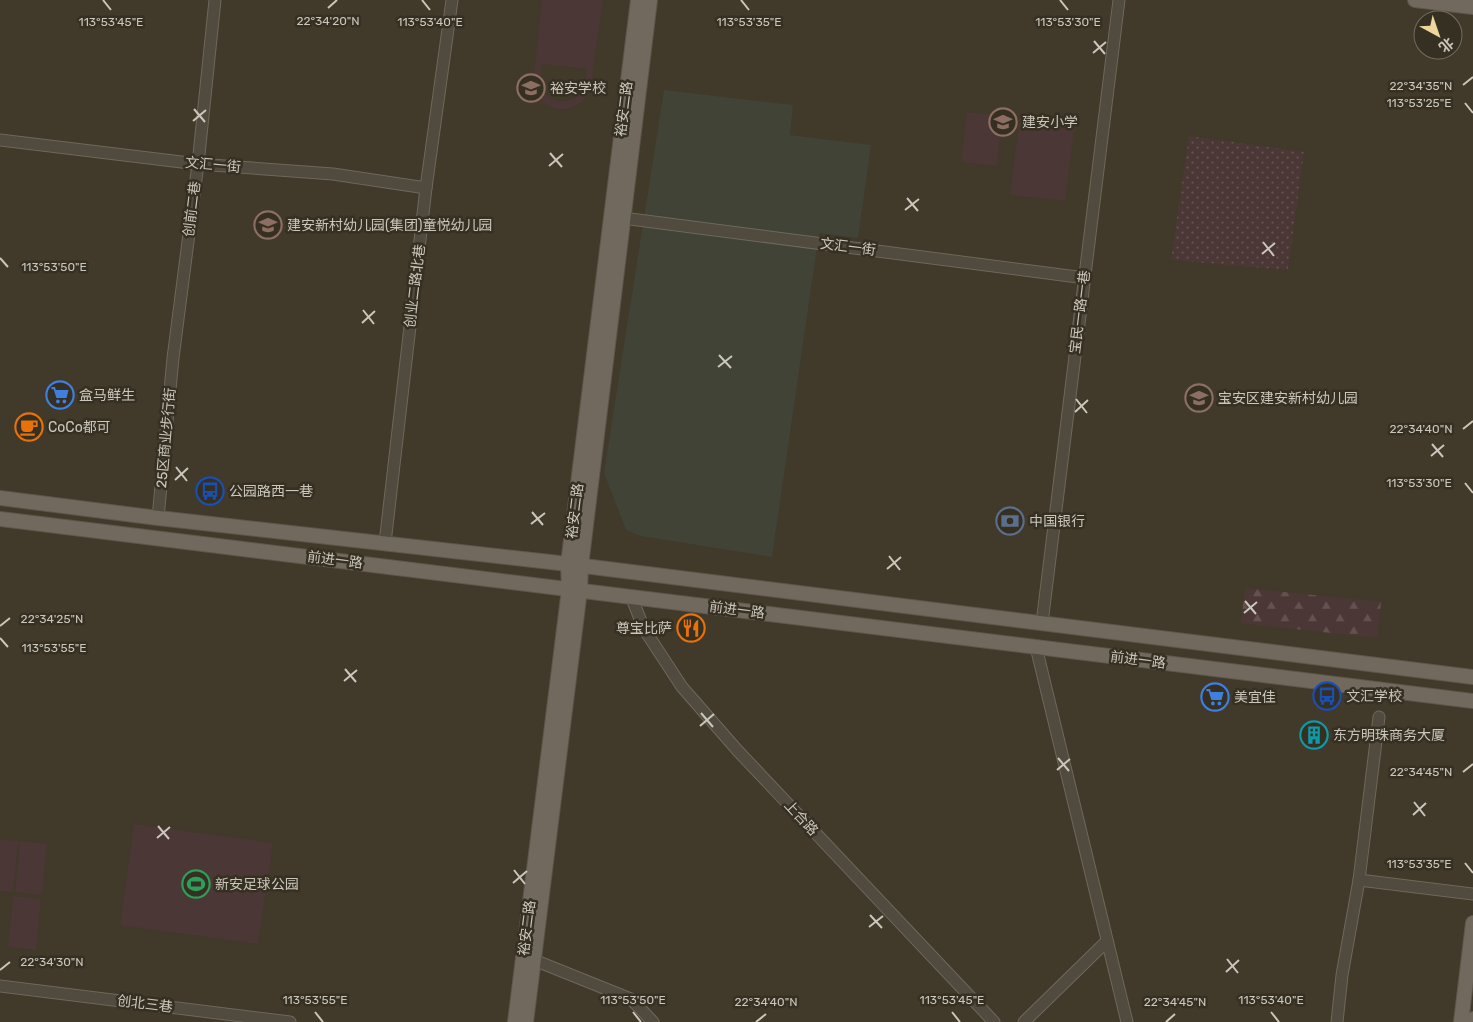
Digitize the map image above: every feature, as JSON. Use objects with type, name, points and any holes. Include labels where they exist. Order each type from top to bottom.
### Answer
[{"type":"main road","name":"裕安二路","points":[[515,1022],[528,959],[575,589],[574,565],[617,217],[638,0]]},
{"type":"main road","name":"裕安二路","points":[[617,217],[650,0]]},
{"type":"main road","points":[[1416,0],[1473,7]]},
{"type":"main road","name":"前进一路","points":[[0,498],[158,518],[574,565],[1473,677]]},
{"type":"main road","name":"前进一路","points":[[0,519],[1473,701]]},
{"type":"main road","points":[[404,569],[415,564],[417,557],[414,550],[408,546]]},
{"type":"main road","points":[[1461,1022],[1473,923]]},
{"type":"main road","name":"裕安二路","points":[[526,1022],[528,959]]},
{"type":"street","name":"创前二巷","points":[[173,358],[198,164],[215,0]]},
{"type":"street","name":"创业二路北巷","points":[[385,543],[426,188],[452,0]]},
{"type":"street","name":"宝民一路一巷","points":[[1042,623],[1119,0]]},
{"type":"street","name":"文汇一街","points":[[0,140],[198,164],[333,174],[426,188]]},
{"type":"street","name":"文汇一街","points":[[617,217],[1084,278]]},
{"type":"street","name":"25区商业步行街","points":[[158,518],[173,358]]},
{"type":"street","name":"上合路","points":[[631,596],[644,628],[682,687],[738,751],[994,1022]]},
{"type":"street","points":[[1036,647],[1127,1022]]},
{"type":"street","points":[[1337,1022],[1342,975],[1359,880],[1379,717]]},
{"type":"street","points":[[1359,880],[1473,894]]},
{"type":"street","points":[[1024,1022],[1108,941]]},
{"type":"street","points":[[528,959],[631,999],[653,1022]]},
{"type":"street","name":"创北三巷","points":[[0,986],[290,1022]]},
{"type":"shaded area","points":[[664,90],[793,105],[790,135],[871,145],[858,238],[819,233],[772,557],[641,536],[626,530],[604,473]]},
{"type":"green space","points":[[542,0],[603,0],[590,92],[582,101],[574,106],[557,109],[549,106],[542,100],[536,92],[533,81]],"holes":[[[542,64],[587,69],[583,90],[572,100],[554,100],[542,88],[540,79]]]},
{"type":"green space","points":[[967,112],[1002,116],[997,166],[961,162]]},
{"type":"green space","points":[[1020,116],[1075,123],[1065,201],[1010,195]]},
{"type":"green space","points":[[1189,136],[1304,152],[1288,270],[1171,260]]},
{"type":"green space","points":[[1245,588],[1381,602],[1377,638],[1241,623]]},
{"type":"green space","name":"新安足球公园","points":[[134,824],[273,843],[258,944],[120,925]]},
{"type":"green space","points":[[0,839],[18,841],[13,892],[0,891]]},
{"type":"green space","points":[[20,841],[47,844],[42,895],[15,892]]},
{"type":"green space","points":[[13,896],[41,899],[36,950],[8,947]]},
{"type":"place","name":"裕安学校","points":[[531,88]]},
{"type":"place","name":"建安小学","points":[[1003,122]]},
{"type":"place","name":"建安新村幼儿园(集团)童悦幼儿园","points":[[268,225]]},
{"type":"place","name":"盒马鲜生","points":[[60,395]]},
{"type":"place","name":"宝安区建安新村幼儿园","points":[[1199,398]]},
{"type":"place","name":"CoCo都可","points":[[29,427]]},
{"type":"place","name":"公园路西一巷","points":[[210,491]]},
{"type":"place","name":"中国银行","points":[[1010,521]]},
{"type":"place","name":"尊宝比萨","points":[[691,628]]},
{"type":"place","name":"文汇学校","points":[[1327,696]]},
{"type":"place","name":"美宜佳","points":[[1215,697]]},
{"type":"place","name":"东方明珠商务大厦","points":[[1314,735]]},
{"type":"place","name":"新安足球公园","points":[[196,884]]}]
